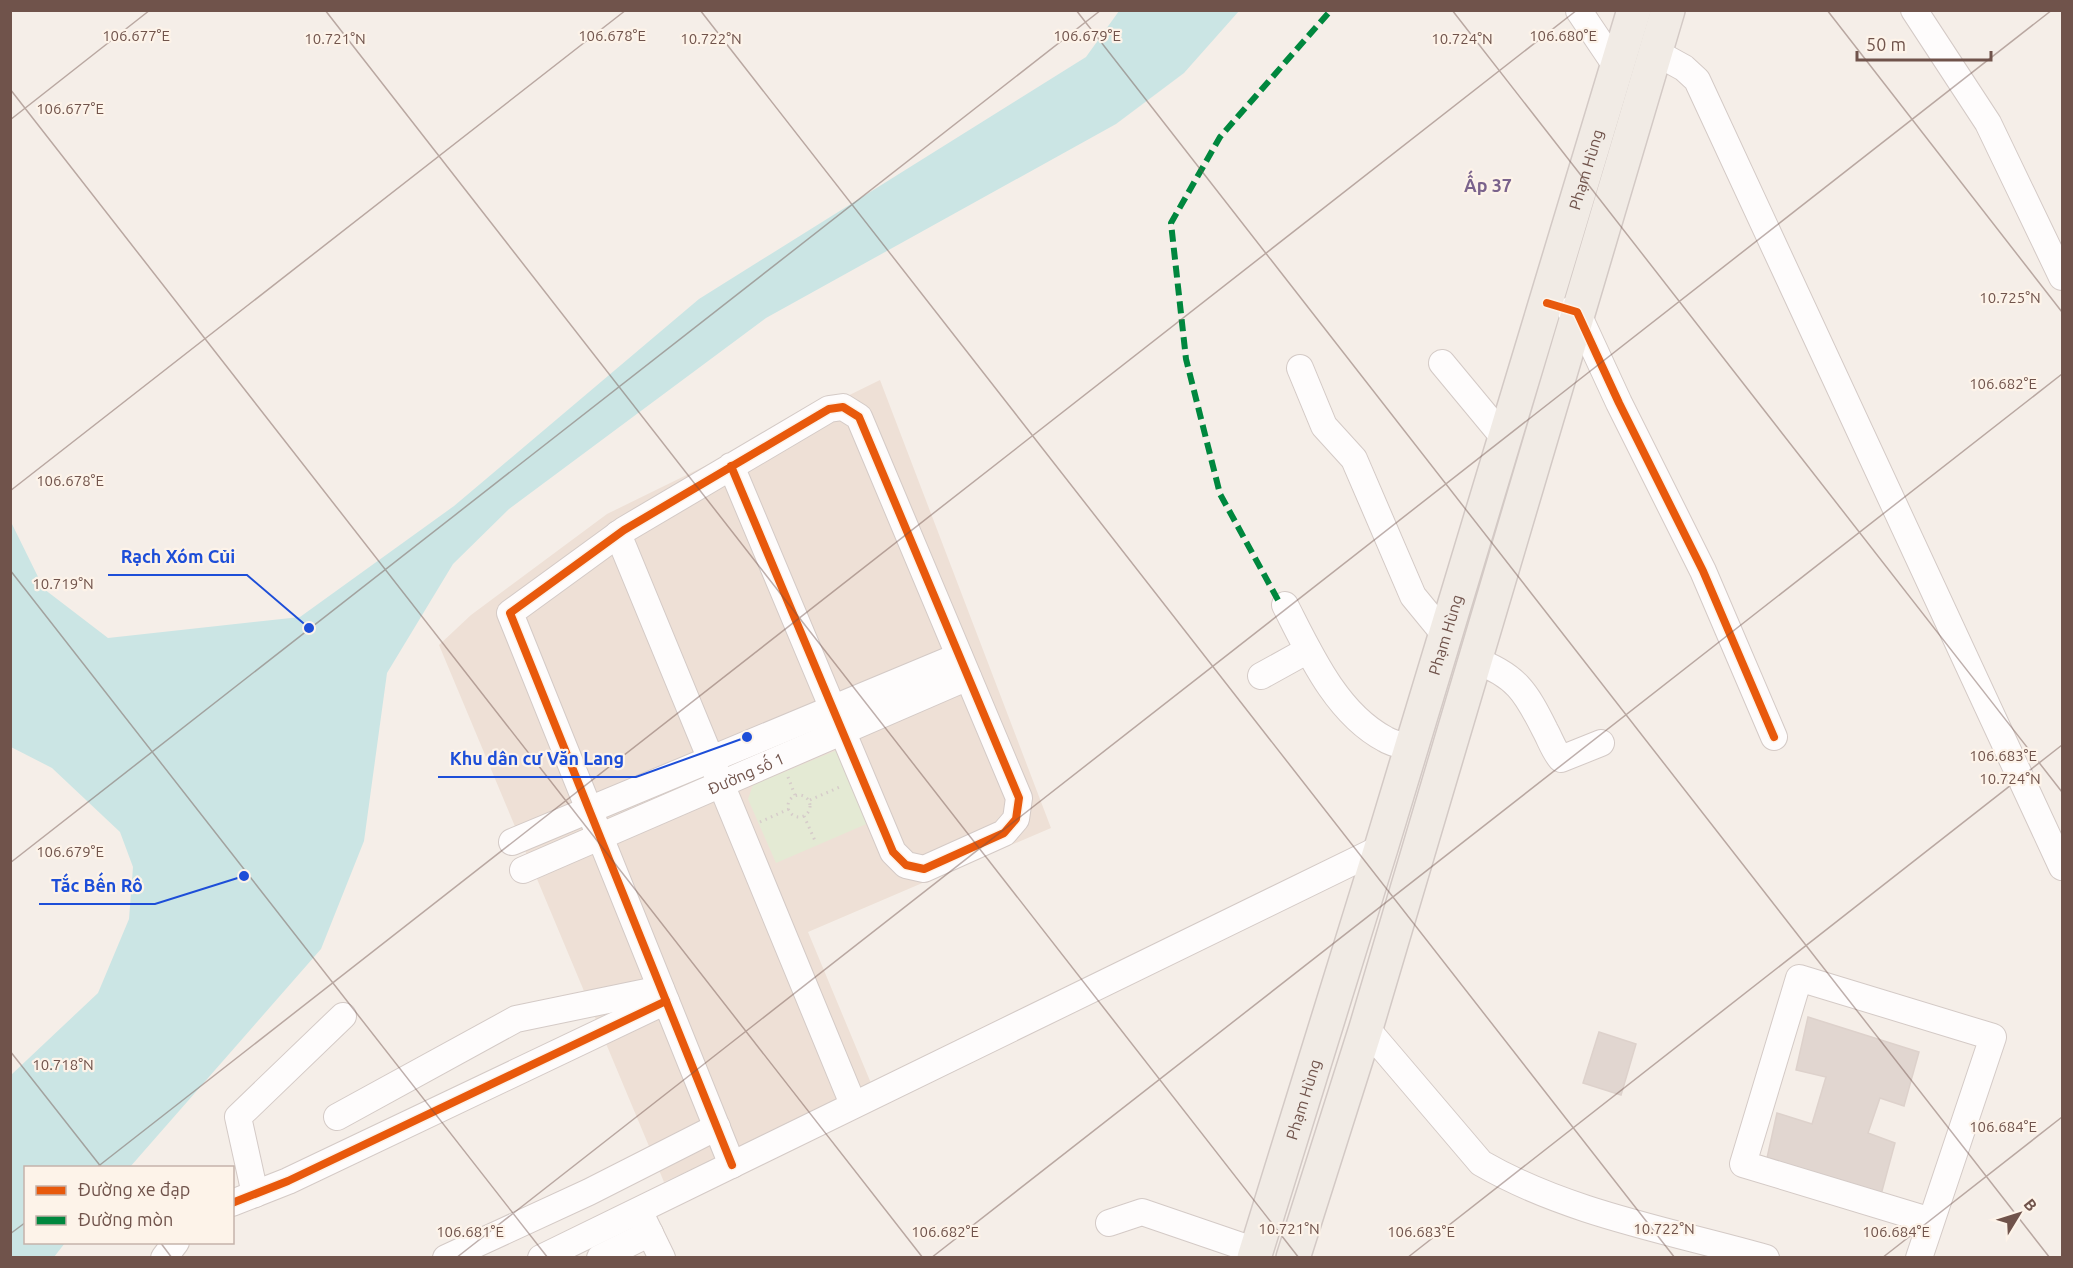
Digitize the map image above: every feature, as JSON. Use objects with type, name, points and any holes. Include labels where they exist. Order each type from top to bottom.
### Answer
[{"type":"main road","name":"Phạm Hùng","points":[[1293,1257],[1366,1028],[1474,660],[1562,308],[1616,66],[1634,10]]},
{"type":"main road","name":"Phạm Hùng","points":[[1255,1254],[1505,439],[1562,308],[1655,52],[1668,10]]},
{"type":"street","points":[[1914,10],[1988,123],[2062,277]]},
{"type":"street","points":[[1579,11],[1616,66]]},
{"type":"street","points":[[1655,52],[1684,68],[1697,80],[2062,867]]},
{"type":"street","points":[[1562,308],[1619,403],[1703,571],[1774,737]]},
{"type":"street","points":[[1442,363],[1505,439]]},
{"type":"street","points":[[1300,368],[1324,426],[1354,459],[1413,596],[1445,635]]},
{"type":"street","points":[[731,466],[836,721],[893,852],[906,865],[924,869],[1004,833],[1016,819],[1019,798],[860,417],[843,407],[829,409],[731,466],[618,534],[510,613],[732,1165]]},
{"type":"street","points":[[618,534],[853,1104]]},
{"type":"street","points":[[1285,605],[1308,650],[1355,717],[1386,740],[1412,747]]},
{"type":"street","points":[[1262,676],[1308,650]]},
{"type":"street","points":[[1474,660],[1498,669],[1519,686],[1528,697],[1561,759],[1601,743]]},
{"type":"street","points":[[512,842],[711,759],[836,721],[964,667]]},
{"type":"street","name":"Đường số 1","points":[[523,870],[722,784],[836,721]]},
{"type":"street","points":[[541,1257],[1381,848]]},
{"type":"street","points":[[1919,1257],[1994,1037],[1799,978],[1743,1164],[1931,1221]]},
{"type":"street","points":[[337,1117],[516,1019],[664,995]]},
{"type":"street","points":[[344,1016],[238,1117],[244,1198],[288,1181],[664,995]]},
{"type":"street","points":[[1366,1028],[1481,1163],[1568,1203],[1766,1257]]},
{"type":"street","points":[[446,1257],[589,1192],[717,1127]]},
{"type":"street","points":[[639,1210],[662,1257]]},
{"type":"street","points":[[1109,1223],[1142,1212],[1255,1254]]},
{"type":"street","points":[[600,1257],[650,1233]]},
{"type":"street","points":[[164,1257],[174,1244]]},
{"type":"path","points":[[809,801],[860,778]]},
{"type":"path","points":[[795,795],[805,796],[809,801],[811,808],[804,816],[796,817],[789,809],[789,801],[795,795]]},
{"type":"path","points":[[741,830],[789,809]]},
{"type":"path","points":[[804,816],[816,843]]},
{"type":"shaded area","points":[[880,380],[1051,828],[808,932],[873,1088],[664,1182],[439,645],[471,615],[607,514]]},
{"type":"green space","points":[[842,748],[885,816],[776,863],[748,799],[753,785]]},
{"type":"water","points":[[1119,11],[1239,11],[1184,73],[1116,124],[766,318],[509,509],[453,564],[387,673],[364,841],[321,949],[131,1166],[24,1166],[24,1244],[64,1244],[54,1257],[11,1257],[11,1075],[98,993],[129,919],[133,867],[120,832],[52,768],[11,747],[11,522],[44,589],[108,638],[300,617],[454,506],[699,299],[1086,57]]},
{"type":"building","points":[[1808,1017],[1919,1052],[1904,1106],[1880,1098],[1868,1133],[1895,1143],[1879,1202],[1765,1167],[1777,1113],[1812,1124],[1826,1077],[1796,1070]]},
{"type":"building","points":[[1599,1032],[1636,1044],[1621,1095],[1583,1083]]},
{"type":"marked path","points":[[1278,600],[1220,494],[1186,359],[1171,223],[1220,137],[1331,10]]},
{"type":"cycle path","points":[[1547,303],[1577,312],[1619,403],[1703,571],[1774,737]]},
{"type":"cycle path","points":[[731,466],[893,852],[906,865],[924,869],[1004,833],[1016,819],[1019,798],[859,417],[843,407],[829,409],[624,530],[510,613],[732,1165]]},
{"type":"cycle path","points":[[234,1202],[288,1181],[666,1001]]},
{"type":"place","name":"Rạch Xóm Củi","points":[[309,628]]},
{"type":"place","name":"Khu dân cư Văn Lang","points":[[747,737]]},
{"type":"place","name":"Tắc Bến Rô","points":[[244,876]]},
{"type":"district","name":"Ấp 37","points":[[1488,185]]}]
